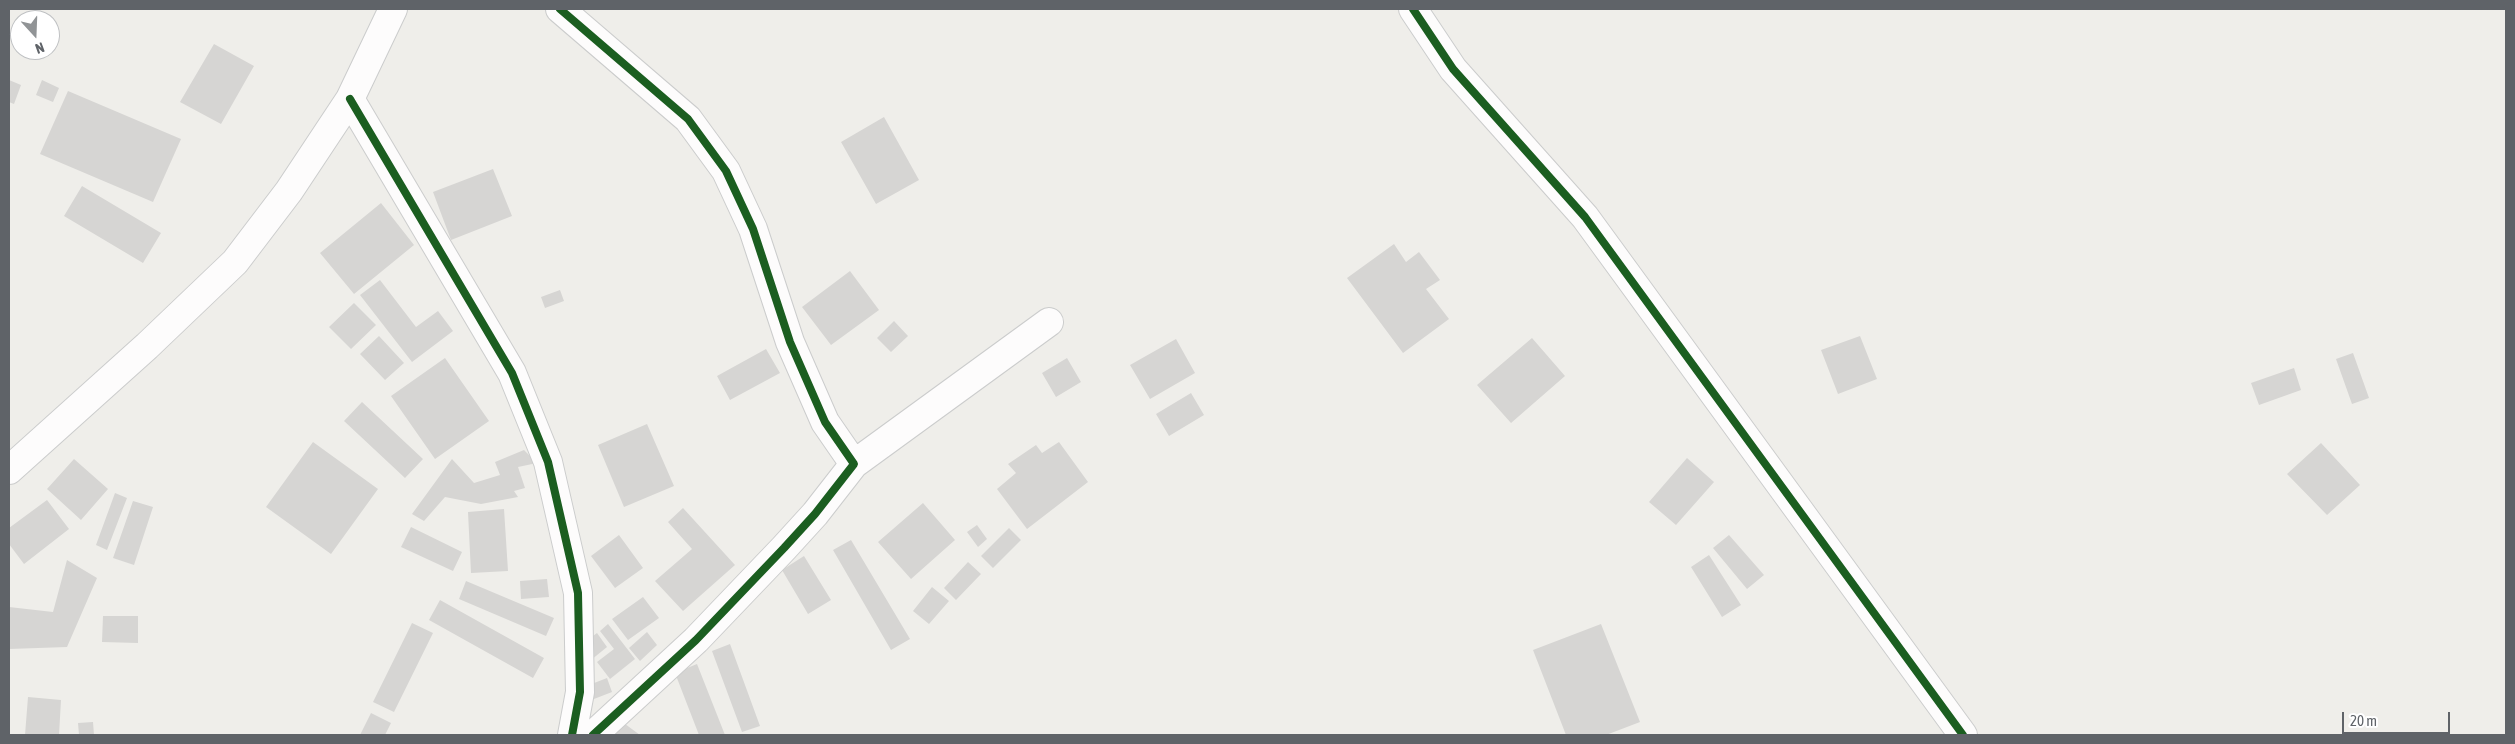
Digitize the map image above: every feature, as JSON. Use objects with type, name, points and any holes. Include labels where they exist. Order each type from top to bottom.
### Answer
[{"type":"street","points":[[9,470],[147,346],[235,262],[289,191],[350,99],[393,9]]},
{"type":"street","points":[[560,9],[688,119],[726,171],[753,228],[790,342],[821,413],[854,464]]},
{"type":"street","points":[[1413,9],[1453,69],[1585,217],[1963,735]]},
{"type":"street","points":[[350,99],[512,373],[548,462],[578,593],[580,692],[572,735]]},
{"type":"street","points":[[593,735],[696,640],[815,514],[854,464],[1049,322]]},
{"type":"building","points":[[214,44],[254,66],[221,124],[180,102]]},
{"type":"building","points":[[9,80],[21,85],[14,104],[9,102]]},
{"type":"building","points":[[42,80],[59,88],[53,102],[36,95]]},
{"type":"building","points":[[68,91],[181,139],[153,202],[40,154]]},
{"type":"building","points":[[884,117],[919,180],[876,204],[841,142]]},
{"type":"building","points":[[493,169],[512,216],[451,240],[433,192]]},
{"type":"building","points":[[82,186],[161,233],[143,263],[64,216]]},
{"type":"building","points":[[381,203],[414,245],[354,294],[320,253]]},
{"type":"building","points":[[1394,244],[1406,262],[1419,252],[1440,280],[1426,289],[1449,319],[1403,353],[1347,278]]},
{"type":"building","points":[[850,271],[879,310],[831,345],[802,307]]},
{"type":"building","points":[[380,280],[416,327],[438,311],[453,331],[412,362],[360,295]]},
{"type":"building","points":[[560,290],[564,301],[545,308],[541,297]]},
{"type":"building","points":[[354,303],[376,325],[351,349],[329,327]]},
{"type":"building","points":[[894,321],[908,336],[891,352],[877,338]]},
{"type":"building","points":[[379,336],[404,363],[385,380],[360,354]]},
{"type":"building","points":[[1860,336],[1877,379],[1838,394],[1821,350]]},
{"type":"building","points":[[1532,338],[1565,376],[1511,423],[1477,385]]},
{"type":"building","points":[[1176,339],[1195,373],[1150,399],[1130,365]]},
{"type":"building","points":[[766,349],[780,373],[730,400],[717,376]]},
{"type":"building","points":[[2353,353],[2369,398],[2352,404],[2336,359]]},
{"type":"building","points":[[445,358],[489,421],[435,459],[391,396]]},
{"type":"building","points":[[1067,358],[1081,382],[1056,397],[1042,373]]},
{"type":"building","points":[[2294,368],[2301,390],[2259,405],[2251,383]]},
{"type":"building","points":[[1191,393],[1204,415],[1169,436],[1156,414]]},
{"type":"building","points":[[362,402],[423,459],[405,478],[344,421]]},
{"type":"building","points":[[647,424],[674,486],[624,507],[598,445]]},
{"type":"building","points":[[313,442],[378,489],[331,554],[266,507]]},
{"type":"building","points":[[1059,442],[1088,482],[1027,529],[997,489],[1016,473],[1008,464],[1036,445],[1042,453]]},
{"type":"building","points":[[2321,443],[2360,485],[2327,515],[2287,474]]},
{"type":"building","points":[[524,450],[537,463],[518,467],[525,488],[514,491],[518,497],[481,504],[445,497],[424,521],[412,514],[452,459],[474,483],[500,475],[495,462]]},
{"type":"building","points":[[1687,458],[1714,482],[1676,525],[1649,502]]},
{"type":"building","points":[[74,459],[108,489],[81,520],[47,489]]},
{"type":"building","points":[[115,493],[127,498],[107,550],[96,545]]},
{"type":"building","points":[[47,500],[69,529],[24,564],[9,544],[9,528]]},
{"type":"building","points":[[133,501],[153,507],[134,565],[113,558]]},
{"type":"building","points":[[923,503],[955,540],[911,579],[878,542]]},
{"type":"building","points":[[683,508],[735,565],[683,611],[655,581],[692,549],[668,522]]},
{"type":"building","points":[[504,509],[508,571],[471,573],[468,512]]},
{"type":"building","points":[[977,525],[987,539],[978,547],[967,532]]},
{"type":"building","points":[[411,527],[462,552],[453,571],[401,547]]},
{"type":"building","points":[[1009,528],[1021,540],[993,568],[981,556]]},
{"type":"building","points":[[619,535],[643,568],[615,588],[591,556]]},
{"type":"building","points":[[1729,535],[1764,575],[1747,589],[1713,548]]},
{"type":"building","points":[[851,540],[910,639],[891,650],[833,550]]},
{"type":"building","points":[[1709,555],[1741,605],[1722,617],[1691,567]]},
{"type":"building","points":[[804,556],[831,600],[808,614],[782,570]]},
{"type":"building","points":[[67,560],[97,578],[67,647],[9,649],[9,607],[53,612]]},
{"type":"building","points":[[968,562],[981,574],[956,600],[944,588]]},
{"type":"building","points":[[547,579],[549,597],[521,599],[520,581]]},
{"type":"building","points":[[466,581],[554,618],[546,636],[459,599]]},
{"type":"building","points":[[932,587],[949,601],[929,624],[913,611]]},
{"type":"building","points":[[643,597],[659,618],[628,640],[612,619]]},
{"type":"building","points":[[440,600],[544,658],[533,678],[429,620]]},
{"type":"building","points":[[103,616],[138,616],[138,643],[102,642]]},
{"type":"building","points":[[412,623],[433,633],[394,712],[373,702]]},
{"type":"building","points":[[608,624],[635,659],[610,679],[597,662],[614,649],[600,631]]},
{"type":"building","points":[[1601,624],[1640,722],[1606,735],[1566,735],[1533,650]]},
{"type":"building","points":[[647,632],[657,645],[640,661],[629,648]]},
{"type":"building","points":[[597,633],[607,647],[591,660],[581,645]]},
{"type":"building","points":[[730,644],[760,726],[742,732],[712,651]]},
{"type":"building","points":[[697,664],[725,735],[699,735],[675,673]]},
{"type":"building","points":[[607,678],[612,692],[594,699],[589,685]]},
{"type":"building","points":[[28,697],[61,700],[59,735],[25,735]]},
{"type":"building","points":[[371,713],[391,723],[385,735],[360,735]]},
{"type":"building","points":[[621,721],[640,735],[611,735]]},
{"type":"building","points":[[93,722],[94,735],[79,735],[78,723]]},
{"type":"cycle path","points":[[560,9],[688,119],[726,171],[753,229],[790,342],[825,422],[854,464],[815,514],[696,640],[593,735]]},
{"type":"cycle path","points":[[1413,9],[1453,69],[1585,217],[1963,735]]},
{"type":"cycle path","points":[[350,99],[512,373],[548,462],[578,593],[580,692],[572,735]]}]
